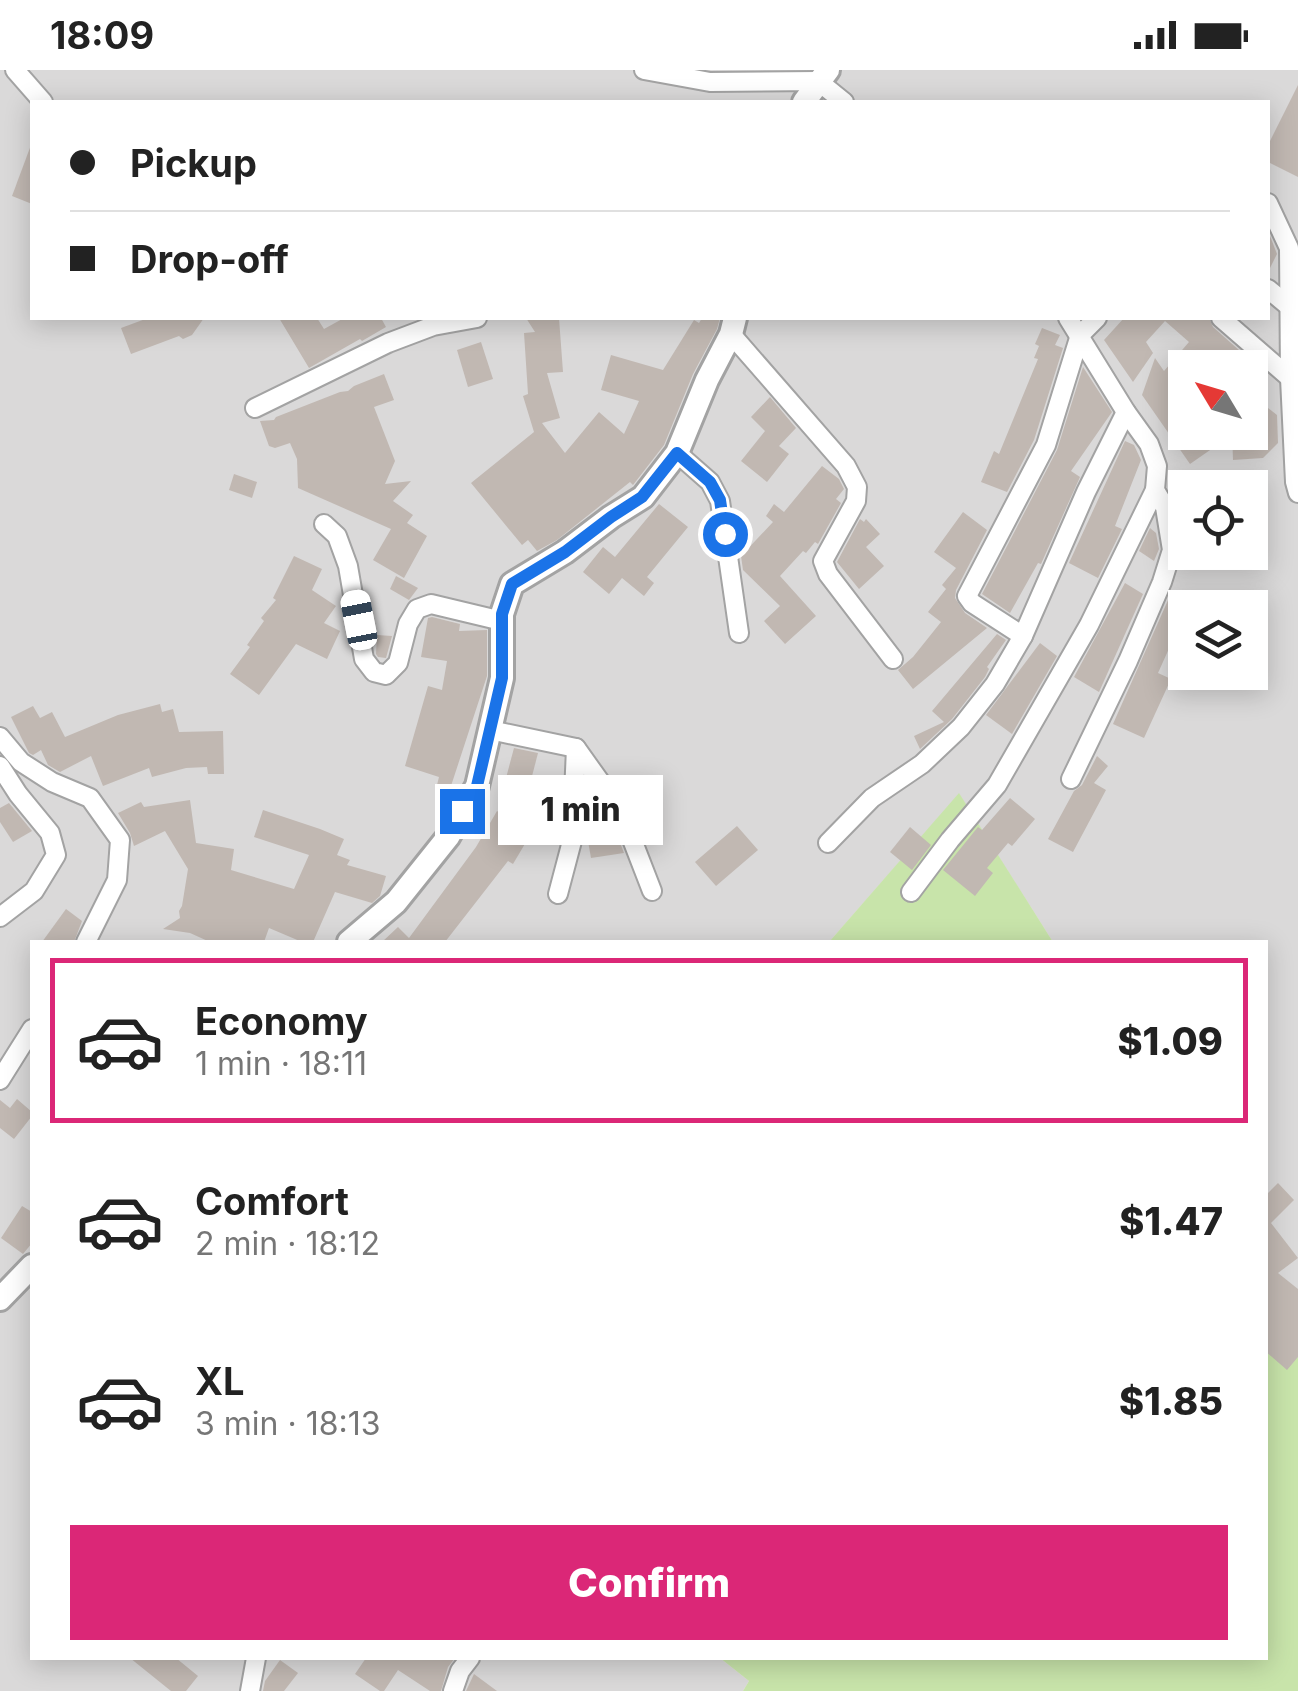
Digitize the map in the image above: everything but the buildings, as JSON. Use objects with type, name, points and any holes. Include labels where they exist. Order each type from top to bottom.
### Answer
[{"type":"street","points":[[15,70],[41,100]]},
{"type":"street","points":[[644,70],[708,76],[823,75]]},
{"type":"street","points":[[805,100],[823,75]]},
{"type":"street","points":[[823,75],[842,100]]},
{"type":"street","points":[[1270,207],[1289,248],[1294,304],[1290,378],[1298,493]]},
{"type":"street","points":[[1270,290],[1294,304]]},
{"type":"street","points":[[255,408],[388,343],[433,326],[465,320]]},
{"type":"street","points":[[912,892],[997,785],[1090,625],[1155,490],[1157,466],[1149,444],[1069,320]]},
{"type":"street","points":[[1023,636],[966,596],[1046,445],[1080,335],[1096,320]]},
{"type":"street","points":[[1223,320],[1290,378]]},
{"type":"street","points":[[351,940],[396,902],[448,837],[477,786],[502,678],[502,621],[512,584],[642,497],[677,453],[733,326],[846,466],[857,487],[856,501],[823,561],[828,574],[892,660]]},
{"type":"street","points":[[828,843],[872,798],[922,764],[961,727],[994,684],[1023,636],[1126,412]]},
{"type":"street","points":[[677,453],[710,482],[720,500],[739,633]]},
{"type":"street","points":[[1071,779],[1128,660],[1172,550],[1164,507],[1155,490]]},
{"type":"street","points":[[324,524],[337,536],[348,566],[364,659],[374,672],[386,675],[398,662],[408,624],[417,609],[431,604],[502,621]]},
{"type":"street","points":[[490,730],[576,748],[622,811],[652,890]]},
{"type":"street","points":[[0,736],[20,762],[52,782],[90,798],[120,840],[118,880],[87,940]]},
{"type":"street","points":[[558,894],[572,841],[576,748]]},
{"type":"street","points":[[0,766],[50,833],[56,855],[34,891],[0,917]]},
{"type":"street","points":[[0,1080],[30,1031]]},
{"type":"street","points":[[0,1298],[30,1268]]},
{"type":"street","points":[[250,1691],[256,1660]]},
{"type":"street","points":[[453,1691],[468,1660]]},
{"type":"shaded area","points":[[0,70],[1298,70],[1298,1334],[1268,1286],[1268,940],[1052,940],[959,794],[831,940],[30,940],[30,1660],[723,1660],[749,1681],[743,1691],[0,1691]]},
{"type":"green space","points":[[959,793],[1052,940],[831,940]]},
{"type":"green space","points":[[1268,1286],[1298,1334],[1298,1691],[743,1691],[749,1681],[723,1660],[1268,1660]]},
{"type":"route","points":[[462,811],[477,786],[502,678],[502,614],[512,584],[642,497],[677,453],[710,482],[720,500],[725,534]]}]
